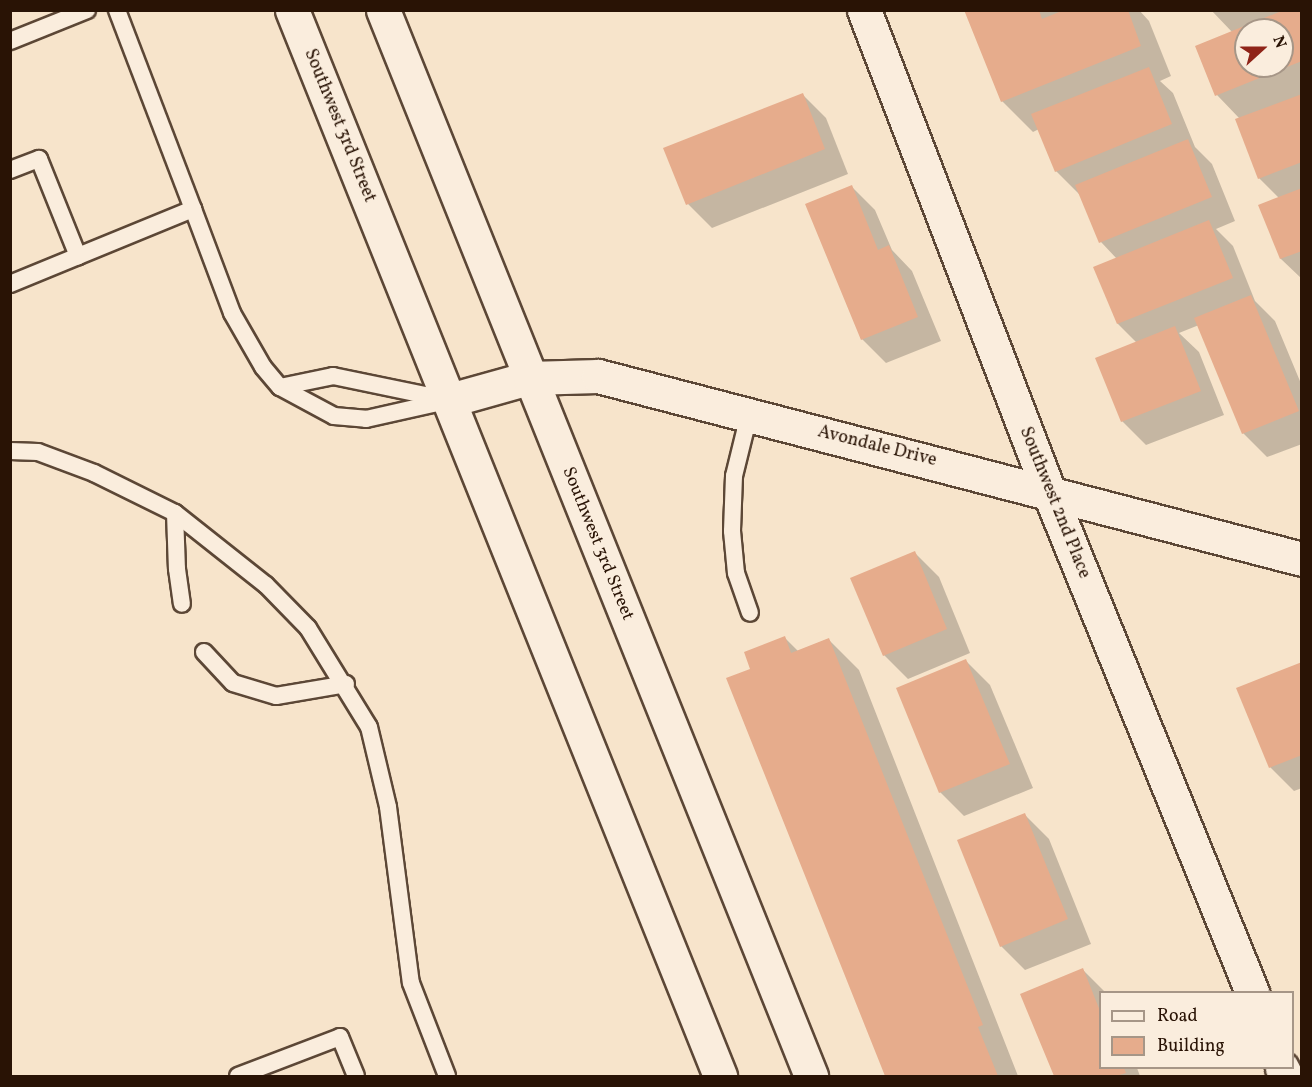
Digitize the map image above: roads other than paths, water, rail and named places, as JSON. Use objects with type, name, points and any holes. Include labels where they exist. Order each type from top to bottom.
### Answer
[{"type":"street","name":"Southwest 3rd Street","points":[[292,10],[720,1077]]},
{"type":"street","name":"Southwest 3rd Street","points":[[383,10],[811,1077]]},
{"type":"street","name":"Southwest 2nd Place","points":[[864,10],[1049,492],[1251,991]]},
{"type":"street","name":"Avondale Drive","points":[[450,400],[530,378],[598,376],[1302,559]]},
{"type":"lane","points":[[10,41],[87,10]]},
{"type":"lane","points":[[117,10],[232,314],[263,367],[280,387],[334,416],[355,418],[450,400]]},
{"type":"lane","points":[[10,170],[39,159],[78,256]]},
{"type":"lane","points":[[10,284],[193,209]]},
{"type":"lane","points":[[280,387],[333,376],[450,400]]},
{"type":"lane","points":[[749,415],[734,476],[732,531],[736,573],[750,613]]},
{"type":"lane","points":[[10,451],[50,456],[175,513],[266,585],[308,628],[346,684],[369,727],[382,770],[411,983],[447,1077]]},
{"type":"lane","points":[[175,513],[177,569],[182,604]]},
{"type":"lane","points":[[204,652],[233,683],[276,696],[346,684]]},
{"type":"lane","points":[[238,1077],[340,1037],[356,1077]]}]
